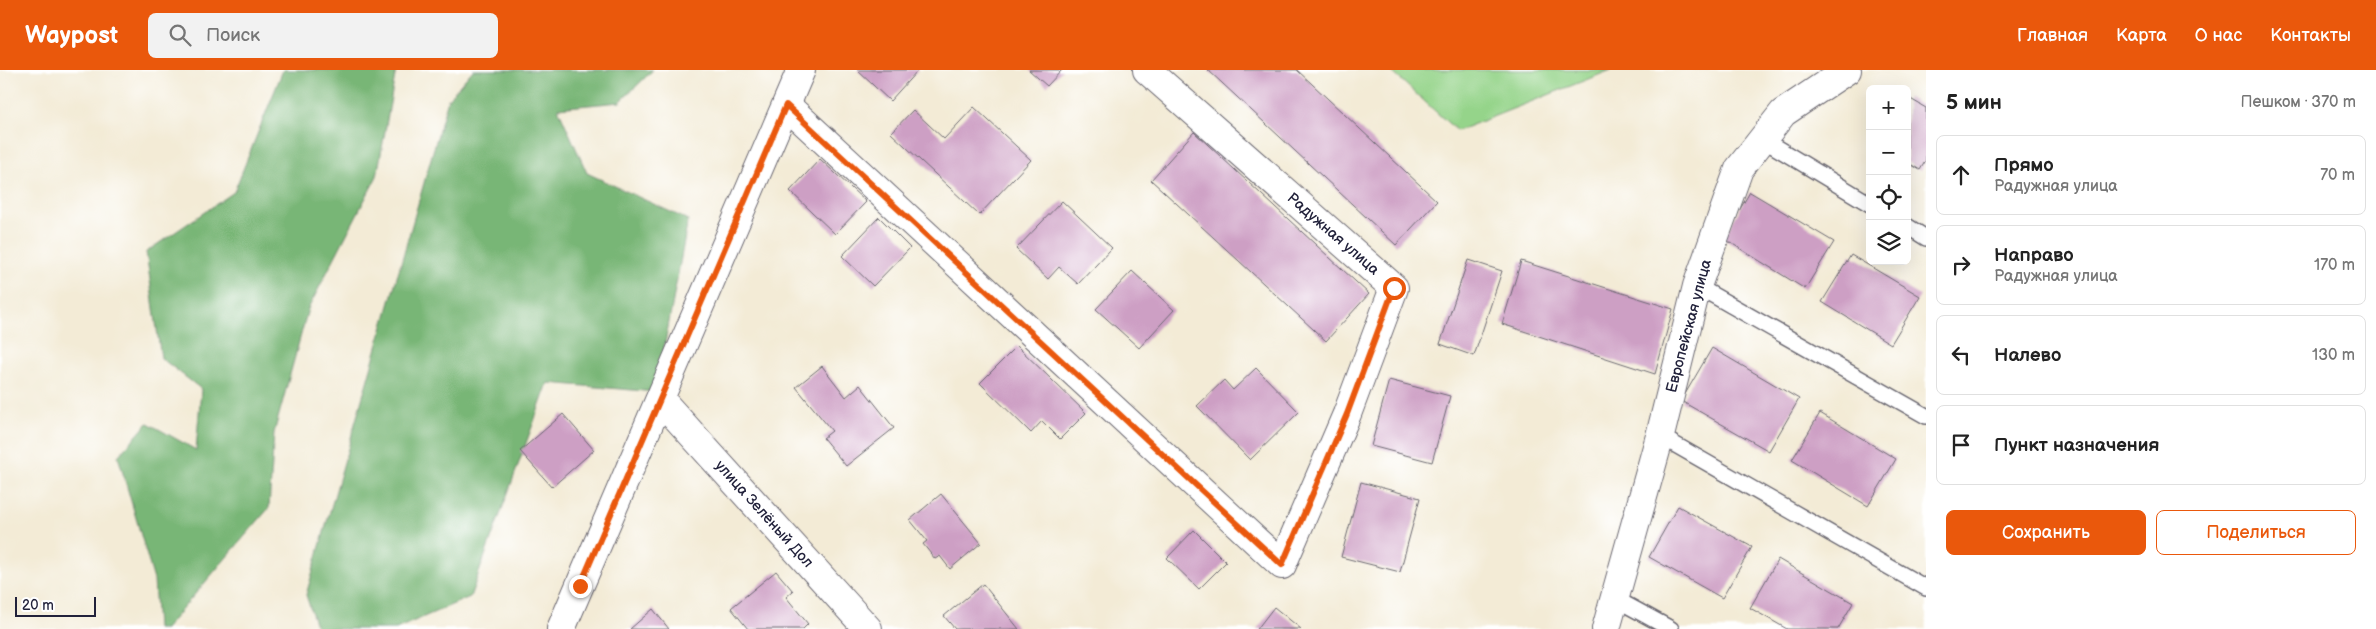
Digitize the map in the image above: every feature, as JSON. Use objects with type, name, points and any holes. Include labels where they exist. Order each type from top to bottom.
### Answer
[{"type":"street","points":[[561,629],[801,70]]},
{"type":"street","name":"Радужная улица","points":[[786,105],[1282,565],[1347,414],[1394,288],[1147,70]]},
{"type":"street","name":"Европейская улица","points":[[1606,629],[1660,436],[1697,286],[1739,169],[1783,113],[1847,70]]},
{"type":"street","name":"улица Зелёный Дол","points":[[660,399],[868,629]]},
{"type":"lane","points":[[1762,139],[1866,202]]},
{"type":"lane","points":[[1911,229],[1926,238]]},
{"type":"lane","points":[[1697,286],[1926,416]]},
{"type":"lane","points":[[1660,436],[1926,588]]},
{"type":"lane","points":[[1614,598],[1670,629]]},
{"type":"green space","points":[[283,70],[396,70],[377,176],[308,309],[274,433],[269,508],[165,629],[157,629],[154,580],[118,456],[148,423],[196,450],[201,389],[161,358],[146,252],[234,192]]},
{"type":"green space","points":[[473,70],[653,70],[620,102],[558,108],[587,173],[688,220],[656,392],[548,383],[470,597],[396,629],[317,629],[306,595],[448,99]]},
{"type":"green space","points":[[1390,70],[1611,70],[1457,131]]},
{"type":"building","points":[[857,70],[918,70],[890,101]]},
{"type":"building","points":[[1029,70],[1062,70],[1047,86]]},
{"type":"building","points":[[1208,70],[1297,70],[1437,201],[1396,245]]},
{"type":"building","points":[[1911,99],[1926,108],[1926,160],[1920,170],[1911,164]]},
{"type":"building","points":[[974,107],[1031,160],[979,215],[891,133],[913,110],[944,139]]},
{"type":"building","points":[[1194,132],[1369,294],[1326,341],[1151,180]]},
{"type":"building","points":[[820,159],[866,202],[835,234],[790,191]]},
{"type":"building","points":[[1750,192],[1834,242],[1805,289],[1723,238]]},
{"type":"building","points":[[1062,201],[1112,248],[1078,284],[1059,267],[1048,279],[1016,249]]},
{"type":"building","points":[[879,217],[910,248],[873,286],[842,256]]},
{"type":"building","points":[[1851,255],[1920,296],[1891,344],[1822,302]]},
{"type":"building","points":[[1468,260],[1502,271],[1474,356],[1440,344]]},
{"type":"building","points":[[1521,261],[1673,309],[1655,374],[1502,324]]},
{"type":"building","points":[[1132,271],[1174,310],[1139,348],[1096,309]]},
{"type":"building","points":[[1017,346],[1086,413],[1060,439],[1042,421],[1031,433],[980,383]]},
{"type":"building","points":[[1712,348],[1799,399],[1769,451],[1681,401]]},
{"type":"building","points":[[822,366],[846,397],[860,385],[894,428],[846,466],[823,438],[832,431],[796,387]]},
{"type":"building","points":[[1256,368],[1299,412],[1250,460],[1197,406],[1224,380],[1233,390]]},
{"type":"building","points":[[1389,380],[1450,396],[1432,462],[1371,446]]},
{"type":"building","points":[[1820,413],[1896,459],[1868,506],[1792,460]]},
{"type":"building","points":[[563,414],[594,450],[552,487],[520,451]]},
{"type":"building","points":[[1361,482],[1420,498],[1400,572],[1341,557]]},
{"type":"building","points":[[941,494],[981,543],[950,569],[940,556],[935,559],[923,544],[927,541],[910,520]]},
{"type":"building","points":[[1678,506],[1752,547],[1722,598],[1649,557]]},
{"type":"building","points":[[1194,530],[1226,562],[1199,589],[1167,558]]},
{"type":"building","points":[[1778,559],[1853,603],[1838,629],[1787,629],[1750,608]]},
{"type":"building","points":[[776,571],[793,591],[786,597],[808,624],[803,629],[748,629],[731,608]]},
{"type":"building","points":[[983,584],[1019,629],[955,629],[944,616]]},
{"type":"building","points":[[1274,607],[1301,629],[1257,629]]},
{"type":"building","points":[[653,609],[669,629],[630,629]]},
{"type":"route","points":[[580,586],[786,105],[1282,565],[1347,414],[1394,288]]}]
